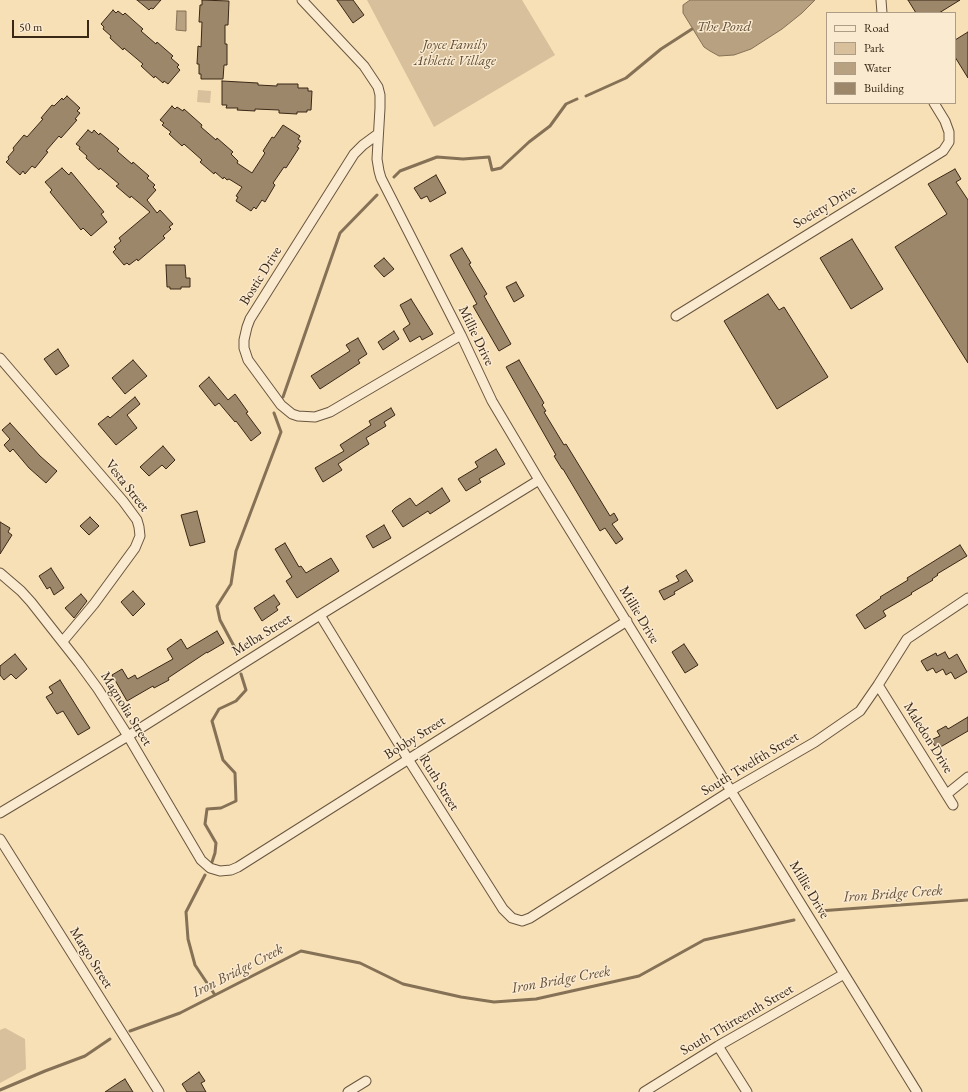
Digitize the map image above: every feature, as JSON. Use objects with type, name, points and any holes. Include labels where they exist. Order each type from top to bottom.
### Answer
[{"type":"street","points":[[302,0],[356,57],[375,81],[380,95],[378,134]]},
{"type":"street","points":[[881,0],[882,12]]},
{"type":"street","name":"Society Drive","points":[[676,316],[942,151],[949,142],[949,132],[945,121],[935,104]]},
{"type":"street","name":"Bostic Drive","points":[[378,134],[354,154],[250,319],[244,340],[244,348],[248,360],[281,405],[292,414],[298,416],[315,417],[330,412],[461,334]]},
{"type":"street","name":"Millie Drive","points":[[378,134],[377,158],[381,178],[461,334],[492,401],[539,480],[732,790],[917,1092]]},
{"type":"street","name":"Vesta Street","points":[[0,358],[124,501],[137,520],[139,527],[140,536],[135,548],[94,604],[63,641]]},
{"type":"street","name":"Melba Street","points":[[0,813],[128,736],[539,480]]},
{"type":"street","name":"Magnolia Street","points":[[0,573],[21,591],[63,641],[98,689],[128,736],[198,855],[206,866],[215,870]]},
{"type":"street","name":"South Twelfth Street","points":[[515,920],[522,921],[530,918],[732,790],[815,742],[860,711],[907,639],[968,598]]},
{"type":"street","name":"Ruth Street","points":[[320,615],[408,759],[503,909],[515,920]]},
{"type":"street","name":"Bobby Street","points":[[215,870],[227,871],[238,867],[627,621]]},
{"type":"street","name":"Maledon Drive","points":[[878,685],[954,805]]},
{"type":"street","points":[[947,794],[968,777]]},
{"type":"street","name":"Margo Street","points":[[0,839],[159,1092]]},
{"type":"street","name":"South Thirteenth Street","points":[[644,1092],[718,1046],[844,974]]},
{"type":"street","points":[[718,1046],[747,1092]]},
{"type":"street","points":[[348,1092],[366,1081]]},
{"type":"green space","name":"Joyce Family Athletic Village","points":[[367,0],[522,0],[555,55],[434,127]]},
{"type":"green space","points":[[198,90],[211,91],[210,103],[197,102]]},
{"type":"green space","points":[[5,1028],[25,1039],[26,1069],[0,1083],[0,1030]]},
{"type":"water","name":"The Pond","points":[[690,0],[815,0],[782,29],[751,49],[734,55],[719,56],[704,47],[683,13],[683,5]]},
{"type":"water","points":[[177,11],[186,11],[186,31],[176,30]]},
{"type":"building","points":[[137,0],[161,0],[153,9],[151,8],[149,10]]},
{"type":"building","points":[[202,0],[229,1],[228,25],[225,25],[227,65],[224,65],[223,79],[201,79],[201,74],[199,74],[199,64],[197,64],[198,46],[201,47],[202,22],[199,22],[200,5],[202,5]]},
{"type":"building","points":[[337,0],[353,0],[364,15],[353,23]]},
{"type":"building","points":[[908,0],[960,0],[941,12],[915,12]]},
{"type":"building","points":[[113,10],[116,13],[118,11],[123,15],[125,13],[143,29],[141,31],[173,56],[171,58],[179,65],[177,67],[180,70],[168,84],[164,81],[163,83],[155,76],[154,78],[141,66],[143,64],[124,48],[123,50],[103,29],[104,27],[101,24]]},
{"type":"building","points":[[968,32],[968,78],[956,59],[956,39]]},
{"type":"building","points":[[222,81],[258,83],[258,85],[277,86],[277,84],[298,84],[298,88],[308,88],[308,91],[312,91],[311,110],[307,110],[307,112],[297,112],[297,114],[279,113],[279,110],[255,109],[255,111],[237,110],[238,108],[226,108],[227,105],[222,105]]},
{"type":"building","points":[[67,96],[80,108],[77,111],[80,113],[75,119],[77,120],[61,138],[59,136],[46,151],[48,152],[35,168],[32,166],[25,174],[23,171],[20,175],[6,162],[14,150],[13,148],[24,135],[27,137],[43,119],[41,118],[52,105],[54,106],[62,98],[63,100]]},
{"type":"building","points":[[172,106],[175,109],[177,107],[183,111],[184,109],[202,125],[201,127],[233,152],[231,154],[238,161],[237,163],[252,173],[265,153],[263,151],[272,137],[274,138],[283,125],[300,136],[298,139],[301,141],[297,147],[299,148],[286,168],[284,167],[273,183],[275,185],[265,202],[262,200],[256,209],[254,207],[251,211],[236,201],[238,197],[236,196],[242,187],[229,179],[227,180],[224,177],[223,179],[215,172],[214,174],[200,162],[202,160],[184,144],[182,146],[169,134],[171,132],[162,125],[164,123],[160,120]]},
{"type":"building","points":[[88,130],[92,133],[94,130],[99,135],[100,133],[119,149],[117,151],[149,176],[147,178],[155,185],[153,187],[156,190],[147,200],[157,213],[160,210],[173,224],[169,227],[171,229],[163,236],[165,238],[138,261],[137,259],[129,265],[127,263],[124,265],[113,252],[116,249],[114,247],[121,241],[119,238],[150,212],[116,186],[119,184],[100,168],[99,170],[79,149],[80,147],[76,144]]},
{"type":"building","points":[[62,168],[69,175],[71,172],[104,212],[101,214],[107,222],[91,236],[83,228],[81,230],[50,192],[52,190],[45,182]]},
{"type":"building","points":[[955,169],[961,179],[956,182],[968,200],[968,363],[895,247],[947,214],[928,184]]},
{"type":"building","points":[[436,175],[446,193],[430,202],[427,196],[421,199],[414,188]]},
{"type":"building","points":[[852,239],[883,289],[851,309],[820,258]]},
{"type":"building","points":[[462,248],[471,263],[469,264],[487,294],[484,296],[511,344],[499,351],[473,306],[477,304],[450,255]]},
{"type":"building","points":[[384,258],[394,269],[384,277],[374,266]]},
{"type":"building","points":[[166,265],[185,265],[186,278],[190,278],[190,287],[170,289],[170,287],[167,287]]},
{"type":"building","points":[[516,282],[524,296],[514,302],[506,287]]},
{"type":"building","points":[[768,294],[779,310],[784,307],[828,377],[777,409],[724,321]]},
{"type":"building","points":[[411,299],[433,334],[422,340],[420,336],[410,342],[403,329],[410,324],[400,305]]},
{"type":"building","points":[[394,331],[399,339],[383,350],[378,342]]},
{"type":"building","points":[[358,338],[367,354],[358,360],[360,363],[320,389],[311,376],[350,351],[346,345]]},
{"type":"building","points":[[58,349],[69,366],[56,375],[44,359]]},
{"type":"building","points":[[133,360],[147,376],[125,394],[112,378]]},
{"type":"building","points":[[519,360],[544,403],[542,405],[546,411],[544,412],[564,445],[566,444],[610,516],[614,513],[618,520],[612,524],[623,539],[616,544],[605,528],[600,531],[554,456],[556,455],[506,367]]},
{"type":"building","points":[[209,377],[228,400],[235,394],[248,412],[246,413],[261,433],[251,441],[236,421],[235,422],[219,403],[215,406],[199,386]]},
{"type":"building","points":[[135,397],[140,404],[127,415],[137,428],[116,445],[98,424],[108,416],[110,418]]},
{"type":"building","points":[[391,408],[395,415],[384,422],[386,426],[366,438],[369,444],[338,464],[342,470],[323,482],[315,468],[344,451],[340,445],[371,425],[369,421]]},
{"type":"building","points":[[10,423],[40,456],[57,471],[46,483],[29,468],[13,449],[10,452],[4,445],[10,439],[2,430]]},
{"type":"building","points":[[163,446],[175,460],[166,469],[162,465],[149,476],[140,467]]},
{"type":"building","points":[[496,449],[505,464],[479,479],[481,482],[466,491],[458,479],[478,467],[475,462]]},
{"type":"building","points":[[442,488],[450,501],[430,514],[428,511],[403,527],[392,511],[395,508],[410,498],[416,506]]},
{"type":"building","points":[[197,511],[205,542],[190,546],[181,515]]},
{"type":"building","points":[[90,517],[99,526],[89,535],[80,526]]},
{"type":"building","points":[[0,522],[10,528],[8,532],[12,535],[0,554]]},
{"type":"building","points":[[384,525],[391,538],[373,548],[366,536]]},
{"type":"building","points":[[285,543],[299,567],[301,566],[306,573],[331,558],[339,571],[297,598],[286,581],[292,577],[275,549]]},
{"type":"building","points":[[960,545],[967,556],[937,574],[938,575],[932,579],[933,580],[911,593],[912,594],[883,611],[886,616],[865,629],[856,615],[881,598],[880,597],[908,580],[907,578]]},
{"type":"building","points":[[51,568],[64,588],[54,595],[50,587],[47,589],[39,576]]},
{"type":"building","points":[[686,570],[693,581],[674,592],[675,594],[664,600],[659,591],[679,581],[676,576]]},
{"type":"building","points":[[133,591],[145,604],[133,616],[121,602]]},
{"type":"building","points":[[81,594],[87,601],[74,618],[65,608]]},
{"type":"building","points":[[274,595],[280,604],[276,607],[278,610],[262,621],[254,608]]},
{"type":"building","points":[[217,631],[224,643],[207,652],[168,678],[169,680],[154,688],[153,686],[127,701],[112,675],[122,669],[128,679],[135,675],[137,679],[173,659],[167,649],[181,639],[187,649]]},
{"type":"building","points":[[684,644],[698,665],[685,673],[672,652]]},
{"type":"building","points":[[945,652],[949,659],[957,654],[967,672],[955,679],[951,672],[946,675],[943,669],[936,673],[933,668],[927,671],[921,661],[936,653],[937,656]]},
{"type":"building","points":[[15,654],[27,669],[16,679],[11,674],[4,680],[0,675],[0,666]]},
{"type":"building","points":[[60,680],[90,728],[78,735],[63,711],[57,714],[46,697],[53,693],[49,687]]},
{"type":"building","points":[[968,717],[968,731],[937,749],[931,740],[940,736],[937,731],[946,726],[948,729]]},
{"type":"building","points":[[199,1072],[205,1081],[201,1083],[206,1092],[187,1092],[182,1084]]},
{"type":"building","points":[[125,1079],[133,1092],[105,1092],[120,1082]]},
{"type":"waterway","points":[[586,96],[626,78],[661,49],[692,29]]},
{"type":"waterway","points":[[394,177],[400,171],[437,157],[463,159],[489,157],[492,170],[501,168],[529,142],[550,126],[566,104],[577,99]]},
{"type":"waterway","points":[[283,397],[340,233],[377,195]]},
{"type":"waterway","points":[[235,648],[220,620],[217,606],[231,584],[236,551],[281,432],[274,413]]},
{"type":"waterway","points":[[212,862],[216,843],[205,824],[207,809],[221,808],[236,801],[235,773],[223,760],[212,721],[219,709],[236,701],[246,690],[241,674]]},
{"type":"waterway","points":[[205,875],[186,912],[188,939],[195,965],[215,995]]},
{"type":"waterway","name":"Iron Bridge Creek","points":[[819,911],[968,900]]},
{"type":"waterway","name":"Iron Bridge Creek","points":[[130,1031],[180,1013],[301,951],[360,963],[403,984],[461,997],[494,1002],[536,999],[639,976],[704,940],[794,920]]},
{"type":"waterway","name":"Iron Bridge Creek","points":[[0,1090],[85,1056],[110,1039]]}]
